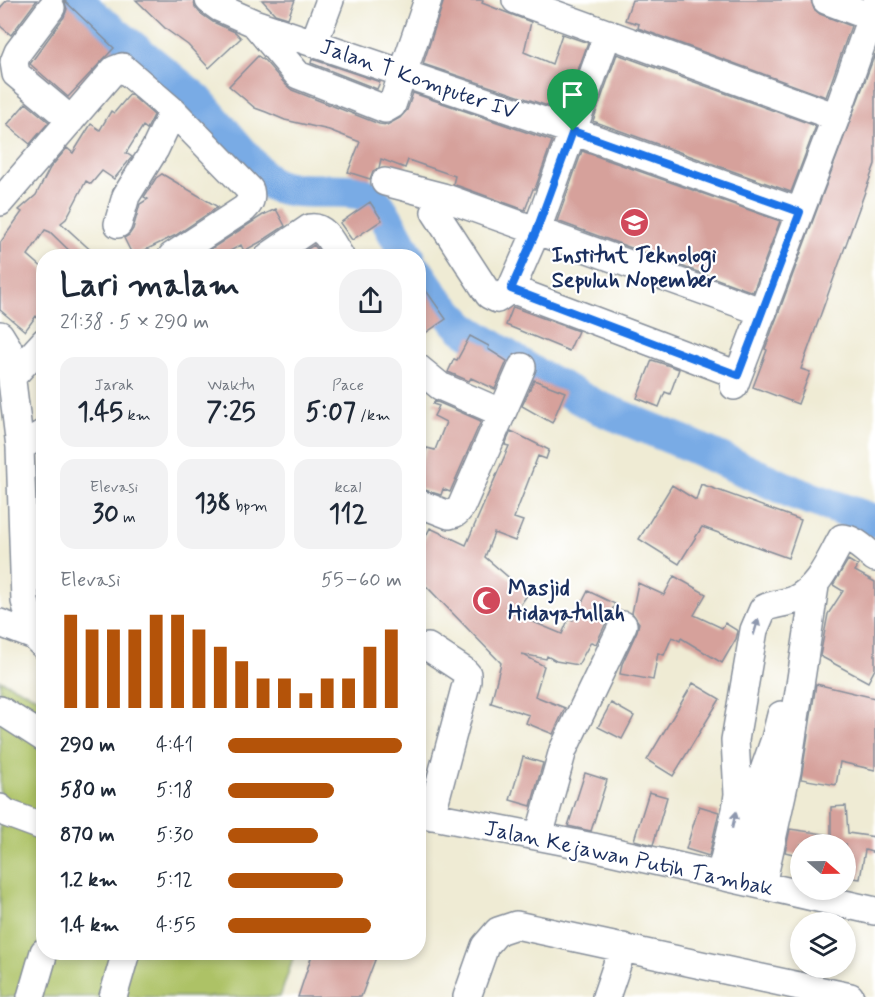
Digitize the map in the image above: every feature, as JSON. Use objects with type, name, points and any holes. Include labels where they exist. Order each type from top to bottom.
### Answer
[{"type":"street","name":"Jalan T Komputer IV","points":[[209,0],[220,8],[254,23],[573,131],[800,212]]},
{"type":"street","points":[[314,43],[330,0]]},
{"type":"street","points":[[254,23],[298,75],[385,109],[392,105],[428,0]]},
{"type":"street","points":[[516,0],[836,117]]},
{"type":"street","points":[[511,289],[736,381],[836,117],[873,11],[826,0]]},
{"type":"street","points":[[51,8],[18,52],[14,62],[16,74],[71,120]]},
{"type":"street","points":[[443,197],[435,212],[489,295],[496,299],[511,289],[536,232],[608,33]]},
{"type":"street","points":[[0,202],[118,67],[122,67],[173,111],[250,190],[252,197],[244,209],[183,249]]},
{"type":"street","points":[[118,224],[126,196],[155,148],[173,111]]},
{"type":"street","points":[[385,182],[443,197],[763,312]]},
{"type":"street","points":[[279,249],[310,228],[316,227],[321,229],[335,249]]},
{"type":"street","points":[[0,334],[8,348],[20,447],[25,601],[36,635]]},
{"type":"street","points":[[12,377],[36,351]]},
{"type":"street","points":[[426,506],[449,515],[456,513],[461,507],[522,367]]},
{"type":"street","points":[[426,375],[440,386],[502,413]]},
{"type":"street","points":[[20,447],[36,438]]},
{"type":"street","points":[[742,881],[787,771],[815,586],[842,538],[853,541],[875,558]]},
{"type":"street","points":[[742,881],[736,810],[738,794],[735,775],[735,740],[754,630],[762,609],[771,604],[791,601],[815,586]]},
{"type":"street","points":[[742,881],[762,776],[775,738],[784,700],[793,633],[791,601]]},
{"type":"street","points":[[2,624],[36,640]]},
{"type":"street","points":[[540,836],[563,750],[623,625]]},
{"type":"street","points":[[426,812],[467,681],[467,674],[463,670],[428,647]]},
{"type":"street","points":[[0,710],[36,733]]},
{"type":"street","points":[[735,775],[762,776]]},
{"type":"street","name":"Jalan Kejawan Putih Tambak","points":[[426,815],[540,836],[875,911]]},
{"type":"street","points":[[2,819],[36,825]]},
{"type":"street","points":[[467,997],[485,946],[498,931],[516,925],[624,947],[753,987],[850,997]]},
{"type":"street","points":[[606,997],[624,947]]},
{"type":"street","points":[[31,997],[42,960]]},
{"type":"street","points":[[113,997],[124,960]]},
{"type":"green space","points":[[0,680],[36,697],[36,960],[293,960],[280,997],[0,997]]},
{"type":"building","points":[[7,0],[37,0],[11,35],[0,26],[0,8]]},
{"type":"building","points":[[64,0],[114,48],[68,97],[30,64],[64,17],[67,9]]},
{"type":"building","points":[[136,0],[194,0],[195,7],[200,13],[235,32],[241,38],[209,68],[188,45],[167,30]]},
{"type":"building","points":[[262,0],[295,0],[288,18],[275,14]]},
{"type":"building","points":[[444,0],[483,0],[482,3],[531,22],[524,52],[552,64],[562,34],[588,43],[563,111],[423,64]]},
{"type":"building","points":[[632,0],[811,0],[814,9],[820,14],[851,26],[826,97],[638,28],[639,24],[625,20]]},
{"type":"building","points":[[617,54],[816,126],[791,192],[593,121]]},
{"type":"building","points":[[875,54],[875,164],[801,369],[810,372],[798,404],[753,387],[767,350],[765,349]]},
{"type":"building","points":[[258,56],[292,90],[379,124],[387,125],[400,118],[407,110],[413,93],[552,141],[525,210],[453,184],[455,176],[408,160],[405,168],[381,159],[379,168],[373,171],[370,179],[348,172],[360,142],[329,130],[285,120],[255,108],[229,86]]},
{"type":"building","points":[[312,59],[380,82],[377,89],[311,63]]},
{"type":"building","points":[[130,94],[154,115],[147,129],[143,126],[126,153],[132,157],[114,179],[102,171],[91,184],[86,181],[66,219],[61,223],[89,249],[68,249],[45,230],[28,255],[36,262],[36,316],[25,331],[0,310],[0,243],[22,212],[19,210],[36,195],[50,168],[67,148],[73,153],[91,124],[100,130],[111,111],[114,113]]},
{"type":"building","points":[[26,103],[49,122],[30,144],[7,125]]},
{"type":"building","points":[[582,151],[780,221],[753,292],[557,221]]},
{"type":"building","points":[[162,174],[218,207],[176,235],[147,249],[130,249],[124,238],[133,229],[140,204],[148,199],[144,197],[156,178]]},
{"type":"building","points":[[370,202],[382,220],[352,240],[340,223]]},
{"type":"building","points":[[276,209],[285,226],[248,249],[243,249],[241,245],[234,249],[211,249]]},
{"type":"building","points":[[426,290],[446,319],[426,333]]},
{"type":"building","points":[[513,307],[578,331],[569,351],[506,325]]},
{"type":"building","points":[[470,336],[489,346],[488,349],[507,361],[495,389],[471,378],[469,381],[448,372]]},
{"type":"building","points":[[652,360],[679,369],[670,394],[665,392],[659,407],[637,398]]},
{"type":"building","points":[[534,380],[565,392],[552,423],[522,406]]},
{"type":"building","points":[[435,401],[481,421],[450,492],[443,489],[441,495],[426,490],[426,450],[427,448],[435,450],[446,422],[434,416],[439,406],[433,404]]},
{"type":"building","points":[[511,431],[549,450],[546,459],[538,456],[514,518],[523,521],[515,541],[494,533],[485,557],[528,594],[514,614],[562,634],[569,618],[573,620],[588,591],[615,604],[596,644],[591,642],[578,665],[556,661],[547,656],[546,659],[522,654],[544,666],[535,696],[565,708],[553,734],[526,723],[529,715],[491,703],[501,663],[426,587],[426,536],[430,528],[466,545],[509,446],[505,445]]},
{"type":"building","points":[[701,484],[801,520],[788,558],[702,527],[679,564],[639,539],[672,485],[696,500]]},
{"type":"building","points":[[848,560],[858,566],[855,571],[875,582],[875,669],[868,682],[820,656],[828,614],[843,591],[833,585]]},
{"type":"building","points":[[674,576],[706,594],[694,615],[722,628],[725,623],[738,631],[736,639],[722,663],[681,638],[680,641],[672,637],[664,655],[658,653],[653,680],[620,674],[639,623],[632,613],[638,583],[664,595]]},
{"type":"building","points":[[693,683],[720,699],[673,776],[647,760]]},
{"type":"building","points":[[816,684],[875,698],[875,770],[840,762],[836,785],[801,779]]},
{"type":"building","points":[[611,703],[634,716],[622,739],[598,727]]},
{"type":"building","points":[[523,757],[543,763],[531,806],[510,800]]},
{"type":"building","points":[[585,773],[607,780],[591,831],[568,826]]},
{"type":"building","points":[[649,792],[667,797],[653,845],[634,840]]},
{"type":"building","points":[[699,806],[719,812],[709,856],[686,849]]},
{"type":"building","points":[[846,806],[848,833],[855,834],[831,834],[831,807]]},
{"type":"building","points":[[790,829],[824,834],[790,834],[790,853],[785,852]]},
{"type":"building","points":[[856,834],[875,837],[875,853],[865,850],[860,879],[856,878]]},
{"type":"building","points":[[310,960],[375,960],[361,997],[298,997]]},
{"type":"waterway","points":[[74,0],[197,100],[266,181],[287,189],[347,191],[365,195],[381,209],[404,249]]},
{"type":"waterway","points":[[426,285],[437,301],[463,328],[535,374],[597,407],[685,443],[795,493],[875,521]]},
{"type":"place","name":"Institut Teknologi Sepuluh Nopember","points":[[634,222]]},
{"type":"place","name":"Masjid Hidayatullah","points":[[487,600]]},
{"type":"route","points":[[573,131],[800,212],[738,375],[511,289],[536,232],[573,131]]}]
